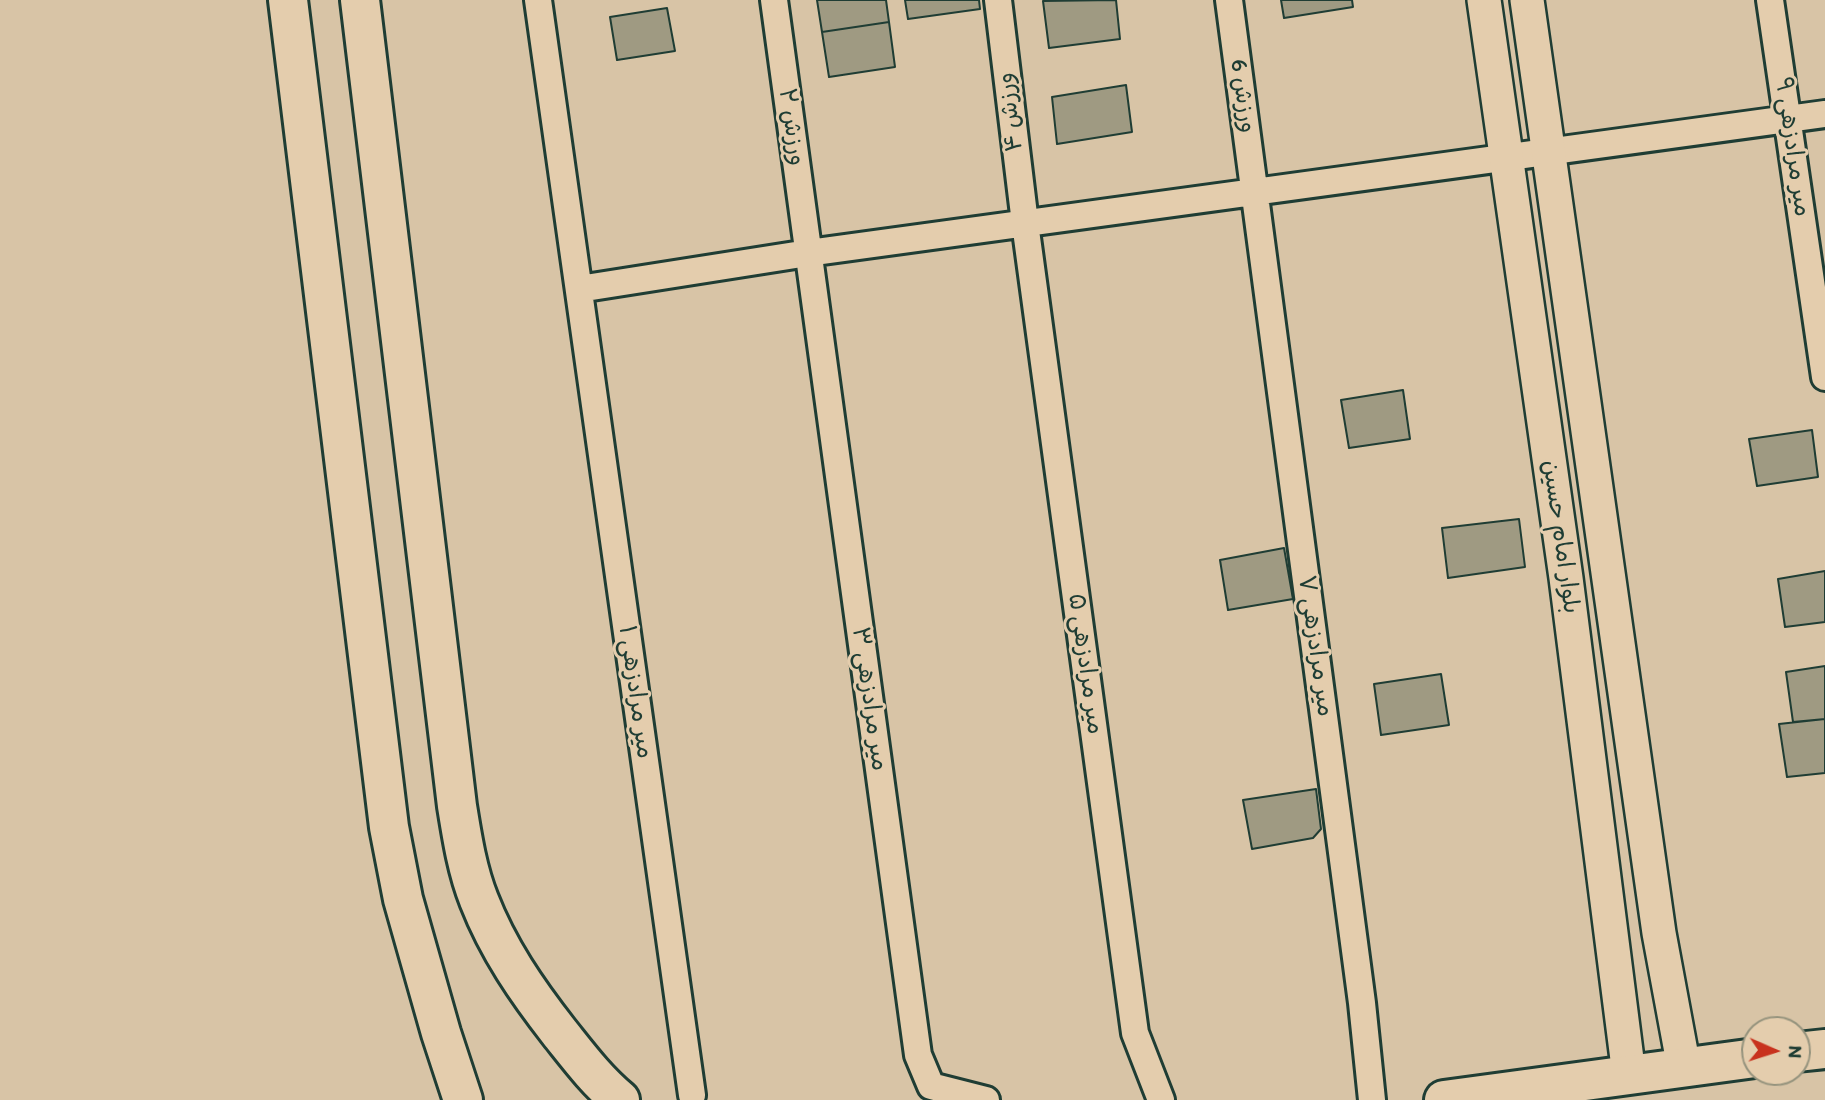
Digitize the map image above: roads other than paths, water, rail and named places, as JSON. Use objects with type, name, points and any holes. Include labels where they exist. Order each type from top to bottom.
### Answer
[{"type":"main road","points":[[288,0],[389,827],[406,911],[463,1100]]},
{"type":"main road","points":[[360,0],[455,792],[466,859],[479,899],[512,967],[597,1081],[620,1100]]},
{"type":"main road","points":[[1444,1100],[1741,1060]]},
{"type":"street","name":"میر مرادزهی ۱","points":[[538,0],[692,1095]]},
{"type":"street","name":"ورزش ۲","points":[[774,0],[808,253]]},
{"type":"street","name":"ورزش ۴","points":[[998,0],[1025,223]]},
{"type":"street","name":"ورزش 6","points":[[1229,0],[1255,191]]},
{"type":"street","name":"بلوار امام حسین","points":[[1484,0],[1564,565],[1629,1075]]},
{"type":"street","name":"بلوار امام حسین","points":[[1527,0],[1659,933],[1684,1068]]},
{"type":"street","name":"میر مرادزهی ۹","points":[[1770,0],[1825,377]]},
{"type":"street","points":[[579,289],[808,253],[1825,114]]},
{"type":"street","name":"میر مرادزهی ۷","points":[[1255,191],[1372,1100]]},
{"type":"street","name":"میر مرادزهی ۵","points":[[1025,223],[1135,1033],[1161,1100]]},
{"type":"street","name":"میر مرادزهی ۳","points":[[808,253],[918,1055],[931,1086],[986,1100]]}]
